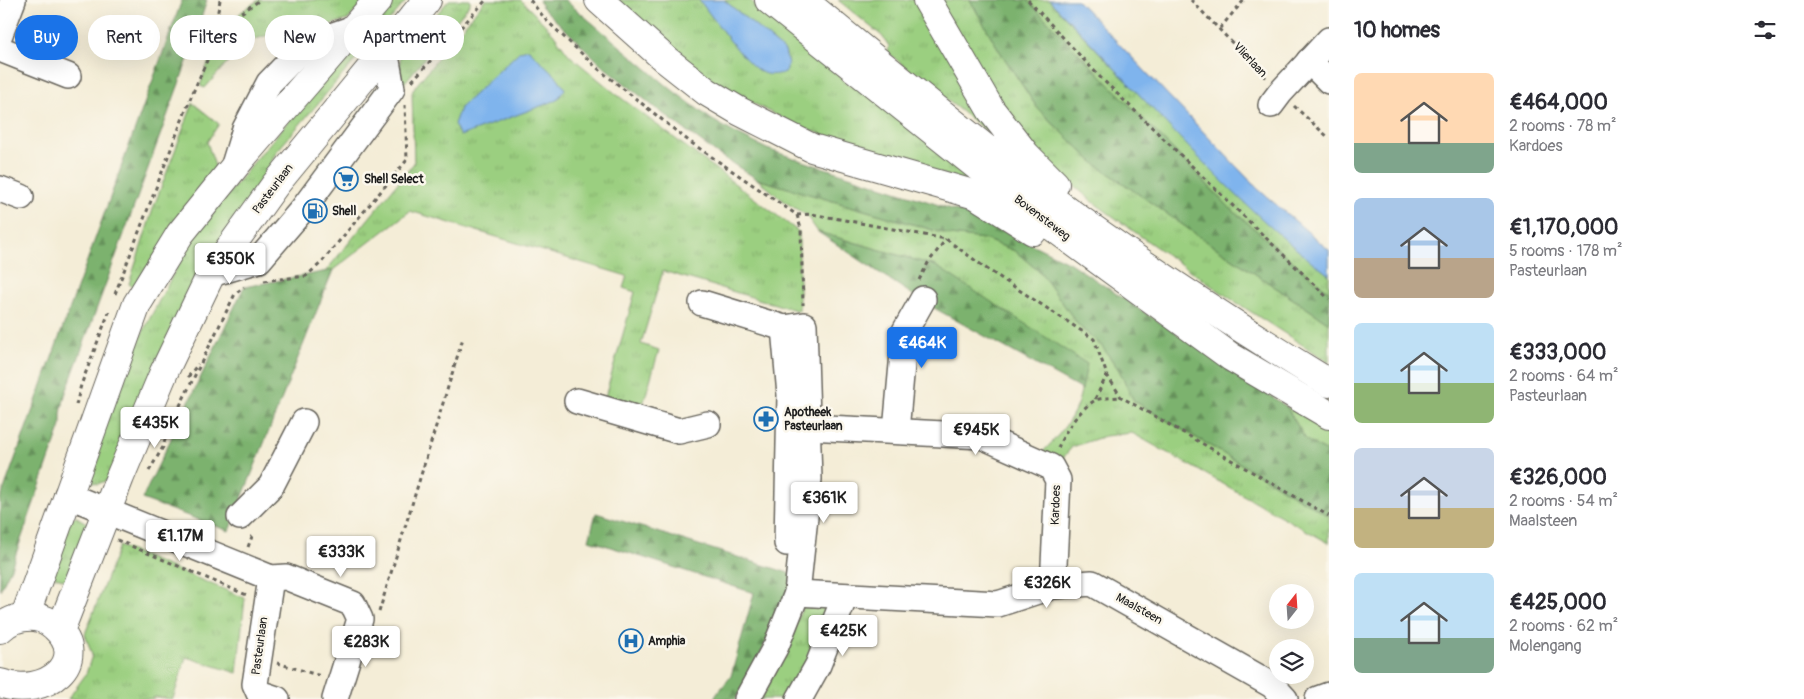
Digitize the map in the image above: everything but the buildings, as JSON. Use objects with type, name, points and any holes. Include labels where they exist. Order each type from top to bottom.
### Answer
[{"type":"main road","points":[[25,616],[67,495],[82,462],[137,304],[180,234],[233,168],[378,0]]},
{"type":"main road","name":"Pasteurlaan","points":[[414,15],[427,0]]},
{"type":"main road","points":[[599,0],[665,59],[707,92],[739,111],[812,148],[976,195],[1051,242],[1115,272]]},
{"type":"main road","name":"Bovensteweg","points":[[769,0],[982,172],[1231,358],[1329,415]]},
{"type":"main road","name":"Bovensteweg","points":[[803,0],[1012,169],[1106,237],[1329,382]]},
{"type":"main road","points":[[927,0],[991,110],[1026,156],[1106,237]]},
{"type":"main road","name":"Pasteurlaan","points":[[60,631],[106,510],[164,372],[211,274],[275,185],[377,60]]},
{"type":"main road","points":[[0,629],[14,618],[25,616],[38,617],[50,622],[60,631],[66,643],[69,656],[66,669],[60,680],[50,690],[37,697],[10,691],[0,683]]},
{"type":"street","points":[[0,34],[13,0]]},
{"type":"street","points":[[1276,99],[1329,40]]},
{"type":"street","points":[[0,49],[68,76]]},
{"type":"street","points":[[211,274],[259,260],[302,210],[392,89],[387,60]]},
{"type":"street","points":[[1309,61],[1329,81]]},
{"type":"street","points":[[896,431],[905,330],[923,299]]},
{"type":"street","points":[[702,303],[794,327]]},
{"type":"street","points":[[747,699],[776,646],[797,593],[809,479],[808,427],[794,327]]},
{"type":"street","points":[[786,562],[790,395],[794,327]]},
{"type":"street","points":[[578,401],[679,431],[708,424]]},
{"type":"street","points":[[240,516],[265,483],[299,420]]},
{"type":"street","name":"Kardoes","points":[[808,427],[982,436],[1051,467],[1058,480],[1053,586]]},
{"type":"street","points":[[67,495],[271,578],[286,577],[353,604],[357,608],[360,618],[338,690]]},
{"type":"street","name":"Pasteurlaan","points":[[271,578],[258,657],[256,688],[260,693],[277,699]]},
{"type":"street","name":"Maalsteen","points":[[797,593],[998,604],[1053,586],[1092,583],[1272,684],[1285,699]]},
{"type":"street","points":[[799,699],[818,665],[845,596]]},
{"type":"street","points":[[1318,699],[1329,695]]},
{"type":"path","points":[[220,0],[218,11],[222,26],[260,0]]},
{"type":"path","points":[[410,83],[486,0]]},
{"type":"path","points":[[530,0],[546,20],[603,73],[690,142],[797,215],[812,214],[946,239],[986,269],[1094,339],[1107,375],[1121,397],[1329,516]]},
{"type":"path","points":[[1028,0],[1100,77],[1329,299]]},
{"type":"path","name":"Vlierlaan","points":[[1191,0],[1220,28],[1276,99],[1329,138]]},
{"type":"path","points":[[1220,28],[1244,0]]},
{"type":"path","points":[[258,282],[306,276],[320,264],[407,160],[405,95]]},
{"type":"path","points":[[794,327],[801,229],[797,215]]},
{"type":"path","points":[[923,299],[913,290],[928,263],[946,239]]},
{"type":"path","points":[[167,432],[235,294],[248,283]]},
{"type":"path","points":[[376,620],[463,338]]},
{"type":"path","points":[[1051,467],[1062,438],[1077,417],[1095,400],[1107,375]]},
{"type":"path","points":[[1095,400],[1121,397]]},
{"type":"path","points":[[110,538],[251,596],[249,606]]},
{"type":"path","points":[[258,657],[338,690]]},
{"type":"green space","points":[[182,0],[207,0],[202,15],[177,15]]},
{"type":"green space","points":[[259,0],[365,0],[352,15],[344,15],[344,21],[334,24],[334,15],[265,15],[265,36],[255,39],[255,15],[238,15]]},
{"type":"green space","points":[[390,0],[407,0],[394,15],[377,15]]},
{"type":"green space","points":[[449,0],[470,0],[470,4],[461,15],[436,15]]},
{"type":"green space","points":[[485,0],[521,0],[553,33],[569,55],[616,94],[799,232],[799,311],[663,271],[641,344],[659,350],[642,408],[605,397],[635,292],[623,288],[627,276],[410,211],[333,270],[325,272],[414,163],[412,93],[437,60],[464,60],[464,26]]},
{"type":"green space","points":[[539,0],[565,0],[671,89],[711,119],[767,149],[970,215],[1070,263],[1286,406],[1306,440],[1329,453],[1329,516],[1134,401],[1119,370],[1101,345],[1079,326],[1041,273],[1015,251],[984,239],[950,235],[757,179],[716,153],[604,67],[542,7]]},
{"type":"green space","points":[[613,0],[699,0],[749,62],[785,72],[788,64],[785,51],[724,0],[750,0],[852,87],[860,87],[1000,193],[800,127],[715,84]]},
{"type":"green space","points":[[838,0],[918,0],[1010,150],[888,53],[889,46],[882,36]]},
{"type":"green space","points":[[936,0],[970,0],[999,50],[1038,109],[1094,163],[1329,323],[1329,362],[1228,297],[1146,240],[1093,202],[1049,164],[1020,134]]},
{"type":"green space","points":[[970,0],[1027,0],[1230,208],[1329,292],[1329,323],[1094,163],[1038,109],[999,50]]},
{"type":"green space","points":[[1027,0],[1049,0],[1206,164],[1265,220],[1329,275],[1329,292],[1230,208]]},
{"type":"green space","points":[[170,33],[170,60],[188,60],[65,395],[61,413],[61,426],[11,568],[0,590],[0,500]]},
{"type":"green space","points":[[344,55],[344,60],[355,60],[277,151],[110,479],[98,484],[86,481],[117,381],[190,242]]},
{"type":"green space","points":[[210,60],[229,60],[205,88],[200,86]]},
{"type":"green space","points":[[400,60],[423,60],[405,82],[401,92]]},
{"type":"green space","points":[[193,103],[219,124],[207,142],[218,175],[132,287],[129,284],[154,206]]},
{"type":"green space","points":[[757,179],[950,235],[984,239],[1015,251],[1041,273],[1079,326],[1101,345],[1119,370],[1134,401],[1329,516],[1329,543],[1132,433],[1105,436],[1072,447],[1058,464],[1040,455],[1062,430],[1074,412],[1081,392],[1082,380],[936,266],[818,232],[806,215],[785,202]]},
{"type":"green space","points":[[818,232],[936,266],[1087,364],[1082,390],[925,303]]},
{"type":"green space","points":[[333,270],[229,531],[142,499],[244,287]]},
{"type":"green space","points":[[1286,406],[1329,431],[1329,453],[1306,440]]},
{"type":"green space","points":[[596,513],[792,574],[791,596],[736,699],[713,699],[731,676],[754,593],[589,540]]},
{"type":"green space","points":[[77,517],[88,524],[72,582],[43,573],[70,518]]},
{"type":"green space","points":[[119,546],[245,598],[237,673],[186,657],[173,699],[154,697],[154,699],[68,699],[86,674],[92,655],[85,634]]},
{"type":"green space","points":[[804,604],[834,607],[794,699],[760,699],[766,691]]},
{"type":"water","points":[[699,0],[724,0],[785,51],[788,64],[786,72],[769,74],[756,69],[720,28]]},
{"type":"water","points":[[1049,0],[1077,0],[1258,189],[1329,250],[1329,275],[1254,212],[1219,178]]},
{"type":"water","points":[[528,49],[558,78],[565,89],[557,100],[460,136],[454,124],[460,108],[520,51]]},
{"type":"place","name":"Shell Select","points":[[346,179]]},
{"type":"place","name":"Shell","points":[[315,211]]},
{"type":"place","name":"Apotheek Pasteurlaan","points":[[766,419]]},
{"type":"place","name":"Amphia","points":[[631,641]]}]
